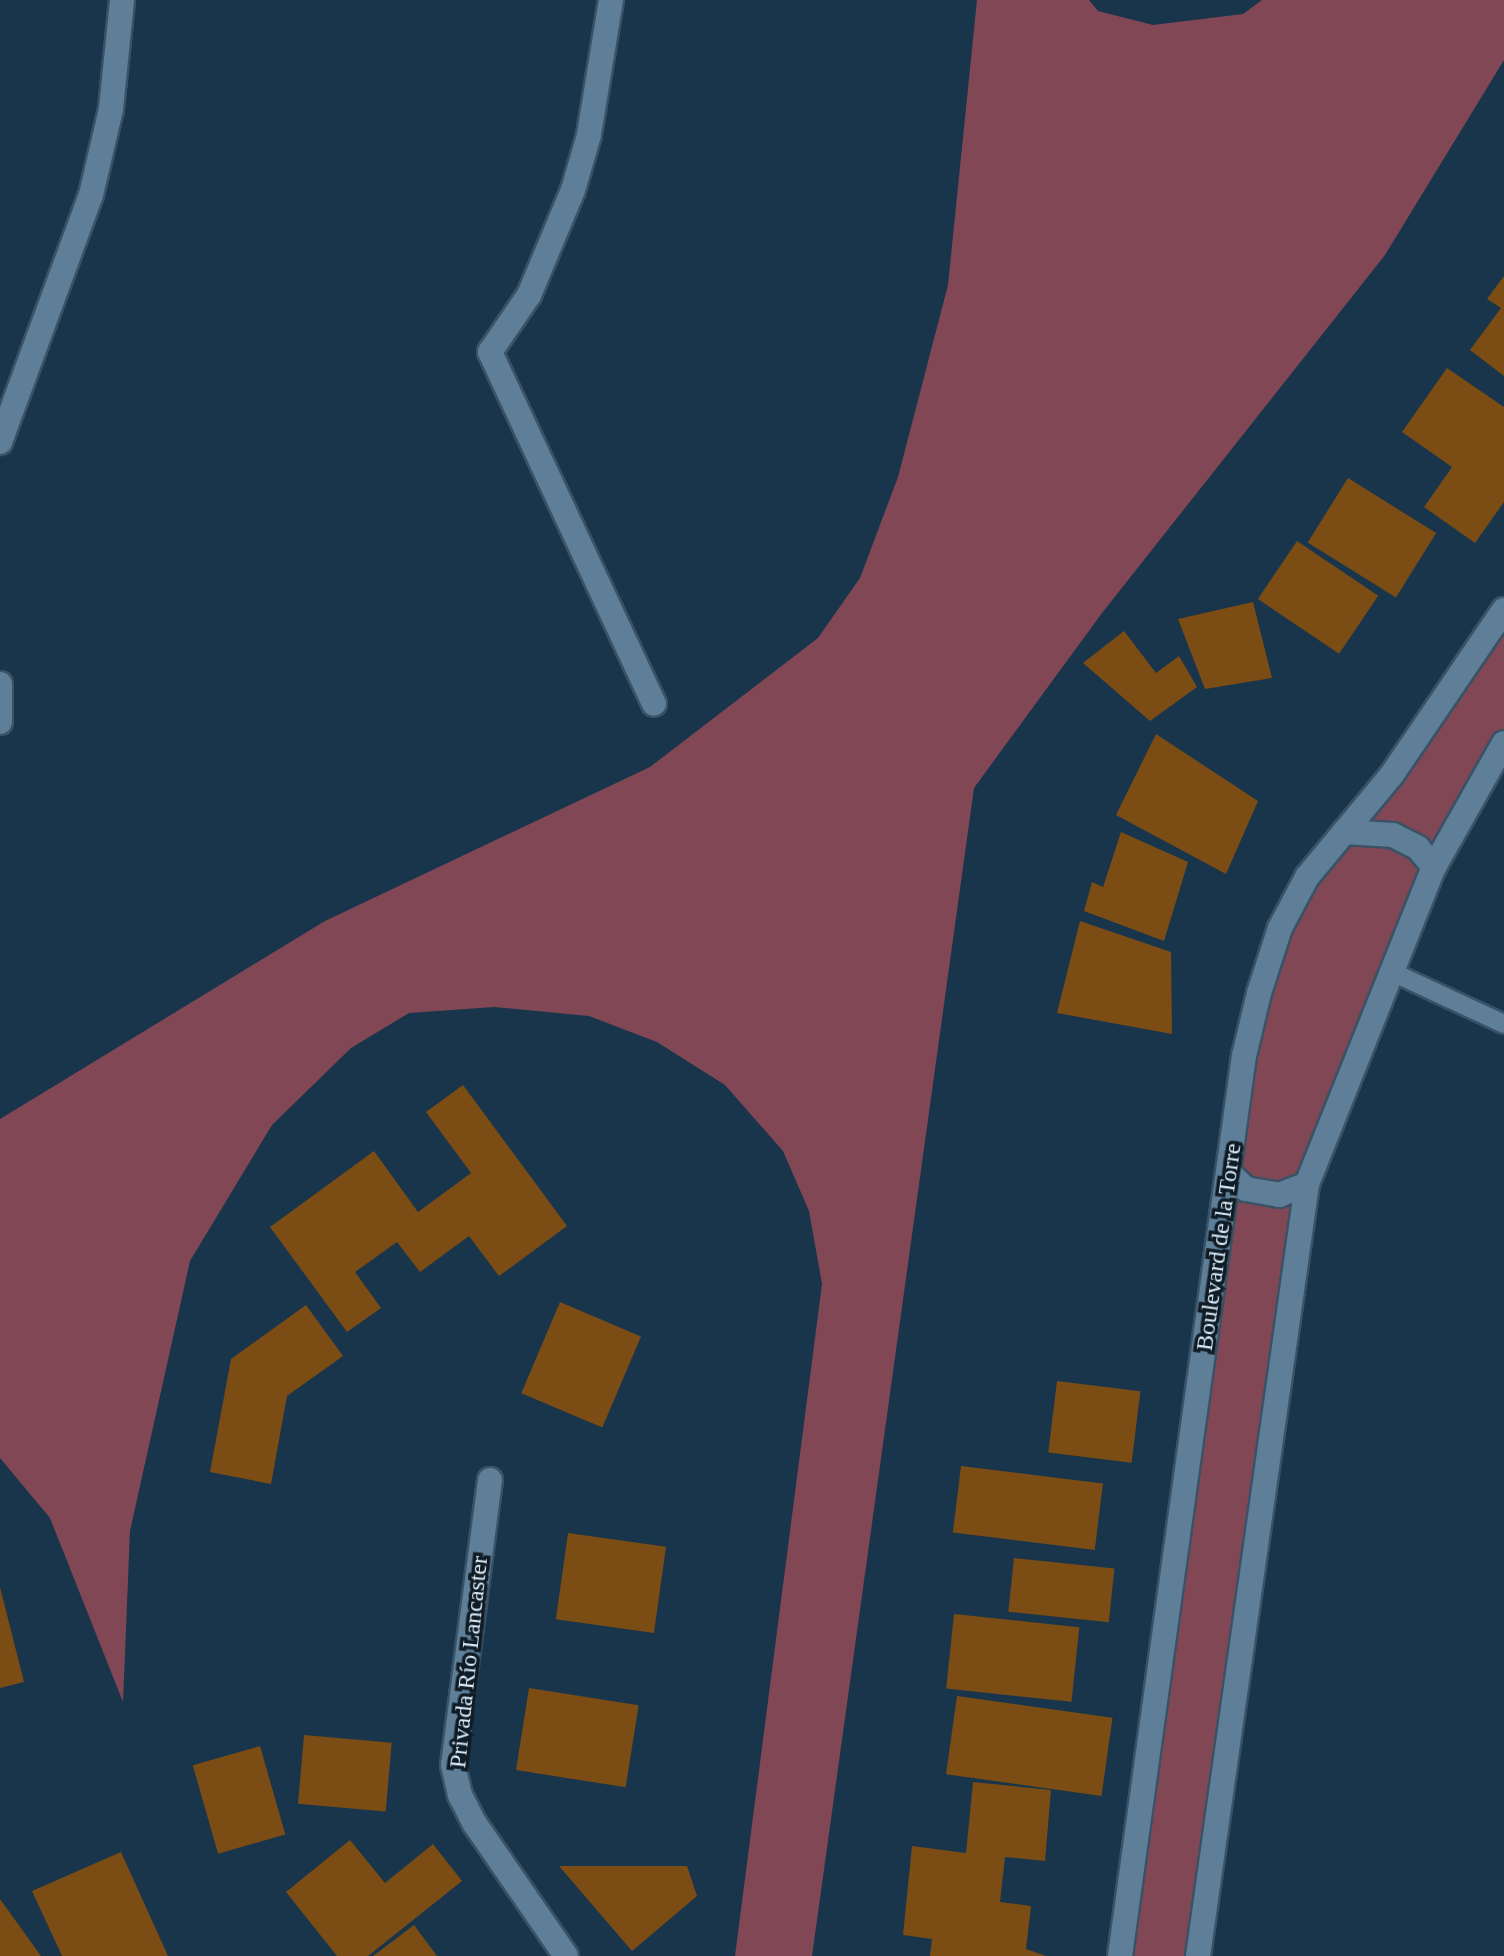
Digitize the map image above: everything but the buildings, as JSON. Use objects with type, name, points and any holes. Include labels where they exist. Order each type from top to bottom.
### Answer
[{"type":"street","points":[[0,442],[91,195],[111,109],[122,0]]},
{"type":"street","points":[[611,0],[589,135],[573,190],[529,295],[490,352],[654,704]]},
{"type":"street","name":"Boulevard de la Torre","points":[[1120,1956],[1244,1056],[1280,928],[1307,877],[1391,776],[1504,610]]},
{"type":"street","points":[[0,684],[0,722]]},
{"type":"street","points":[[1198,1956],[1307,1184],[1434,867],[1503,748]]},
{"type":"street","points":[[1344,832],[1393,835],[1418,848],[1434,867]]},
{"type":"street","points":[[1230,1174],[1246,1189],[1279,1195],[1307,1184]]},
{"type":"street","name":"Privada Río Lancaster","points":[[490,1480],[453,1765],[460,1795],[475,1824],[566,1956]]},
{"type":"lane","points":[[1392,972],[1504,1024]]},
{"type":"shaded area","points":[[977,0],[1089,0],[1098,11],[1153,25],[1243,14],[1262,0],[1504,0],[1504,60],[1385,255],[1102,613],[974,788],[812,1956],[735,1956],[822,1284],[809,1211],[783,1151],[725,1085],[657,1042],[589,1016],[494,1007],[409,1013],[351,1048],[272,1125],[190,1261],[130,1531],[123,1702],[50,1518],[0,1458],[0,1119],[325,921],[650,767],[818,638],[860,578],[898,477],[948,285]]},
{"type":"shaded area","points":[[1504,610],[1504,743],[1461,815],[1307,1184],[1198,1956],[1120,1956],[1230,1174],[1280,928]]}]
